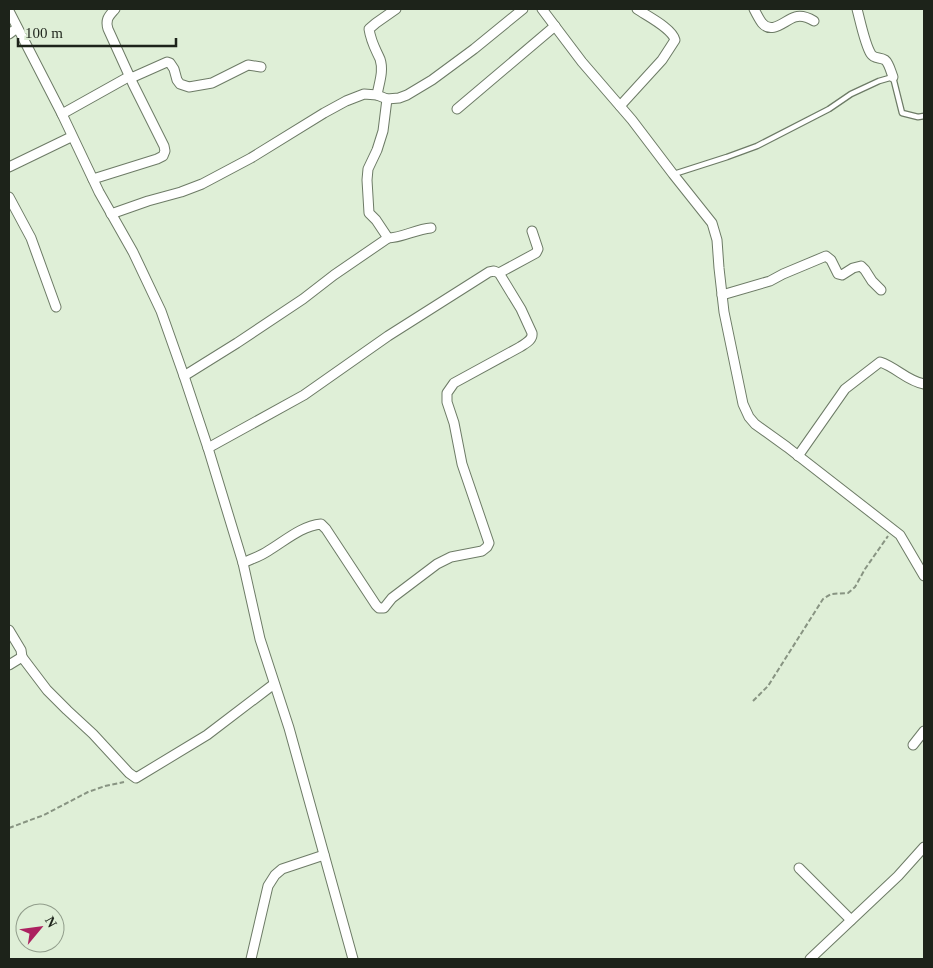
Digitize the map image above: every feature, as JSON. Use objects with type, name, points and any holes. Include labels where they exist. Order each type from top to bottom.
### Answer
[{"type":"street","points":[[93,179],[152,161],[163,156],[165,151],[106,24],[107,18],[115,9]]},
{"type":"street","points":[[377,95],[382,73],[369,29],[396,9]]},
{"type":"street","points":[[111,214],[202,184],[346,101],[364,94],[377,95],[387,99],[399,98],[414,92],[474,49],[523,9]]},
{"type":"street","points":[[542,9],[582,62],[632,120],[708,217],[717,240],[724,312],[743,404],[749,416],[756,424],[900,535],[924,576]]},
{"type":"street","points":[[620,106],[662,60],[675,40],[675,36],[670,31],[637,9]]},
{"type":"street","points":[[754,9],[763,25],[769,27],[776,27],[796,16],[810,18],[814,21]]},
{"type":"street","points":[[857,9],[871,55],[886,61],[893,77]]},
{"type":"street","points":[[9,11],[62,114],[99,192],[153,292],[184,376],[243,563],[260,640],[289,728],[353,959]]},
{"type":"street","points":[[457,109],[555,26]]},
{"type":"street","points":[[9,34],[17,28]]},
{"type":"street","points":[[62,114],[130,77],[167,62],[174,69],[180,84],[189,87],[212,83],[248,65],[261,67]]},
{"type":"street","points":[[387,99],[383,132],[368,169],[366,180],[370,214],[388,238]]},
{"type":"street","points":[[9,167],[72,137]]},
{"type":"street","points":[[9,197],[31,238],[56,307]]},
{"type":"street","points":[[184,376],[303,299],[388,238],[396,238],[421,229],[431,228]]},
{"type":"street","points":[[500,273],[536,253],[538,249],[532,230]]},
{"type":"street","points":[[722,295],[770,280],[826,256],[831,260],[838,274],[842,275],[853,268],[861,266],[880,290]]},
{"type":"street","points":[[208,448],[304,395],[388,336],[484,275],[494,271],[500,273],[532,332],[533,336],[530,340],[454,383],[447,393],[447,402],[454,423],[462,464],[489,543],[482,551],[451,557],[437,564],[392,598],[384,608],[379,608],[376,605],[321,524],[314,524],[299,531],[266,553],[243,563]]},
{"type":"street","points":[[798,456],[845,389],[880,362],[888,364],[901,374],[924,384]]},
{"type":"street","points":[[9,630],[21,650],[22,656],[47,690],[136,778],[208,735],[274,684]]},
{"type":"street","points":[[9,665],[22,656]]},
{"type":"street","points":[[913,745],[924,731]]},
{"type":"street","points":[[810,959],[898,876],[924,847]]},
{"type":"street","points":[[251,959],[268,886],[275,875],[282,868],[324,855]]},
{"type":"street","points":[[799,868],[851,920]]},
{"type":"lane","points":[[673,174],[758,146],[851,94],[879,81],[893,77],[902,113],[918,117],[924,116]]},
{"type":"path","points":[[753,701],[768,686],[823,599],[832,594],[848,593],[856,587],[865,569],[893,530]]},
{"type":"path","points":[[9,828],[44,815],[88,792],[136,778]]}]
